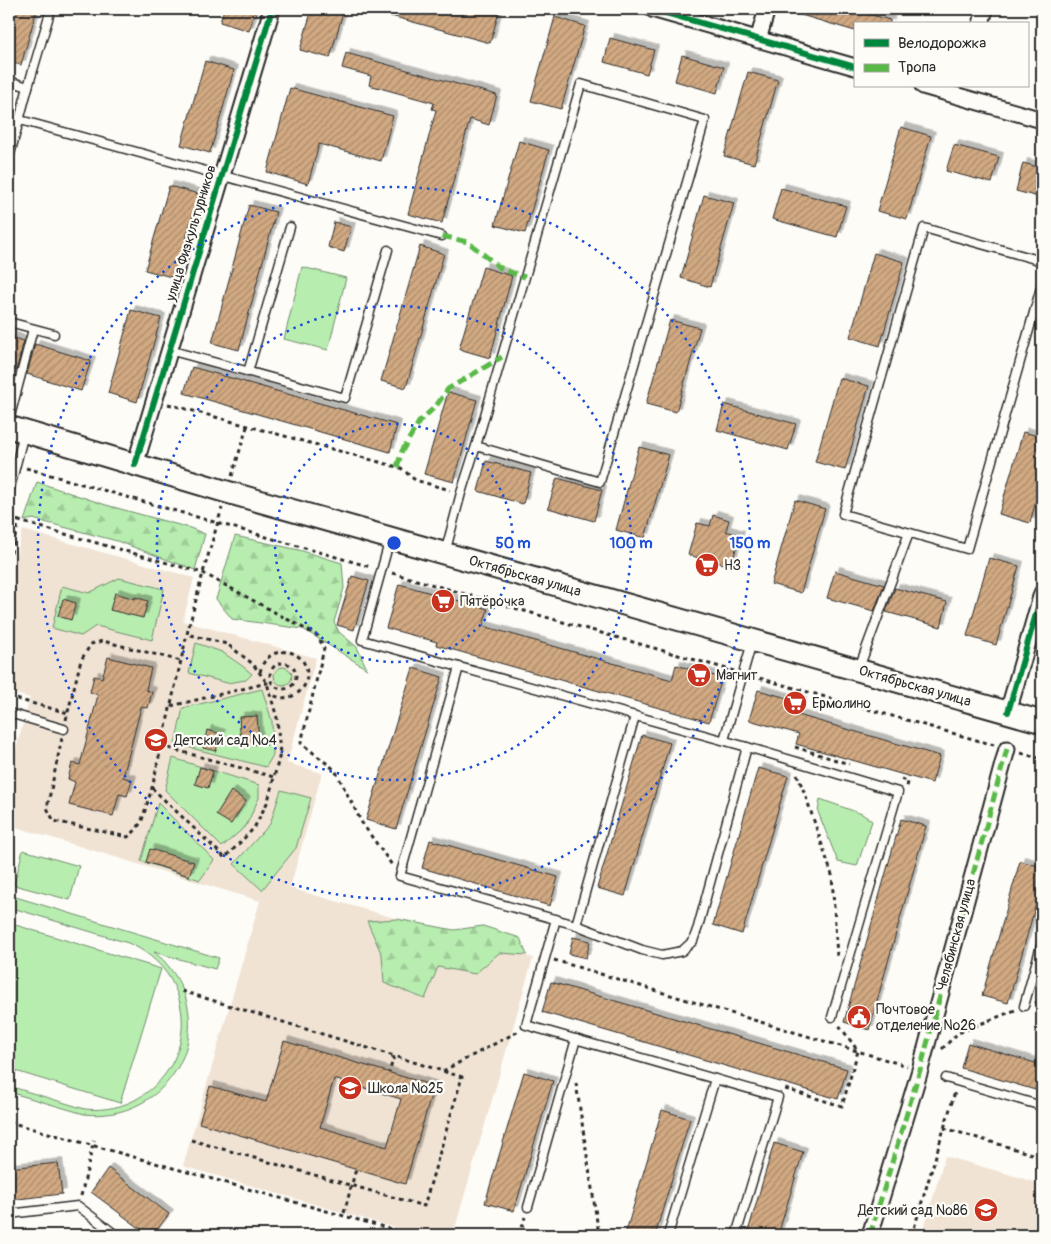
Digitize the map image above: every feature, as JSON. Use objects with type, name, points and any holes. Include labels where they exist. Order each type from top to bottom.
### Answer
[{"type":"main road","name":"Октябрьская улица","points":[[14,426],[227,492],[1042,722]]},
{"type":"street","name":"улица Физкультурников","points":[[135,465],[272,9]]},
{"type":"street","points":[[652,9],[854,67]]},
{"type":"street","points":[[758,40],[768,9]]},
{"type":"street","points":[[982,22],[985,9]]},
{"type":"street","points":[[938,88],[961,91],[1042,120]]},
{"type":"street","points":[[1008,712],[1042,593]]},
{"type":"street","name":"Челябинская улица","points":[[870,1235],[920,1070],[1007,749]]},
{"type":"lane","points":[[9,158],[51,9]]},
{"type":"lane","points":[[9,81],[28,87]]},
{"type":"lane","points":[[445,553],[461,493],[581,84],[705,120],[600,482],[476,446]]},
{"type":"lane","points":[[20,120],[442,236]]},
{"type":"lane","points":[[248,372],[290,227]]},
{"type":"lane","points":[[1042,261],[924,228],[843,514],[967,549],[1042,284]]},
{"type":"lane","points":[[169,350],[345,398],[388,250]]},
{"type":"lane","points":[[9,322],[54,334]]},
{"type":"lane","points":[[9,492],[15,465],[14,426],[34,328]]},
{"type":"lane","points":[[858,669],[909,533]]},
{"type":"lane","points":[[391,538],[362,640],[747,746],[898,792],[834,1020]]},
{"type":"lane","points":[[724,740],[752,640]]},
{"type":"lane","points":[[458,667],[400,876],[576,926],[642,950],[662,955],[682,951],[693,941],[747,746]]},
{"type":"lane","points":[[9,723],[10,714],[64,729]]},
{"type":"lane","points":[[576,926],[635,716]]},
{"type":"lane","points":[[556,920],[526,1025],[778,1097],[736,1235]]},
{"type":"lane","points":[[1024,1006],[1042,942]]},
{"type":"lane","points":[[528,1207],[576,1039]]},
{"type":"lane","points":[[946,1078],[1042,1106]]},
{"type":"lane","points":[[668,1235],[715,1079]]},
{"type":"lane","points":[[9,1214],[78,1206],[116,1235]]},
{"type":"path","points":[[153,400],[401,468],[415,480],[461,493]]},
{"type":"path","points":[[181,662],[103,641],[91,644],[81,660],[46,808],[54,821],[128,837],[137,829],[142,820],[152,788],[203,573],[248,426]]},
{"type":"path","points":[[15,465],[1042,759]]},
{"type":"path","points":[[9,518],[203,573],[318,636],[324,649],[301,742],[336,770],[362,824],[400,876]]},
{"type":"path","points":[[9,561],[20,521]]},
{"type":"path","points":[[152,788],[225,858],[254,828],[268,801],[280,754],[277,718],[270,694],[269,682],[270,671],[276,665],[285,663],[293,668],[296,676],[292,685],[285,689],[276,687],[269,682],[254,664],[227,644],[187,634]]},
{"type":"path","points":[[260,672],[264,662],[270,655],[280,652],[290,652],[299,657],[305,666],[307,675],[305,685],[298,693],[289,698],[279,698],[270,694]]},
{"type":"path","points":[[171,706],[269,682]]},
{"type":"path","points":[[9,697],[68,713]]},
{"type":"path","points":[[162,746],[274,777]]},
{"type":"path","points":[[795,747],[852,764]]},
{"type":"path","points":[[792,760],[832,875],[837,959]]},
{"type":"path","points":[[899,779],[908,782],[906,791]]},
{"type":"path","points":[[551,969],[554,960],[920,1070],[958,1034],[1024,1006],[1042,1001]]},
{"type":"path","points":[[182,991],[462,1077],[424,1206],[191,1140]]},
{"type":"path","points":[[834,1020],[858,1051]]},
{"type":"path","points":[[443,1070],[528,1026]]},
{"type":"path","points":[[785,1089],[842,1106],[858,1051]]},
{"type":"path","points":[[571,1055],[599,1235]]},
{"type":"path","points":[[389,1073],[394,1056]]},
{"type":"path","points":[[912,1235],[958,1081]]},
{"type":"path","points":[[9,1122],[412,1235]]},
{"type":"path","points":[[944,1128],[1042,1156]]},
{"type":"path","points":[[78,1206],[94,1140]]},
{"type":"path","points":[[344,1213],[356,1169]]},
{"type":"path","points":[[520,1235],[528,1207]]},
{"type":"shaded area","points":[[23,530],[194,578],[183,621],[316,658],[287,763],[322,773],[290,888],[533,958],[453,1235],[420,1235],[183,1166],[260,901],[9,825],[9,774],[30,698],[9,692],[9,581]]},
{"type":"shaded area","name":"Детский сад №86","points":[[945,1156],[1042,1184],[1042,1235],[922,1235]]},
{"type":"green space","points":[[302,267],[346,278],[328,350],[284,339]]},
{"type":"green space","points":[[37,482],[106,505],[190,528],[205,534],[195,570],[117,541],[33,519],[24,521]]},
{"type":"green space","points":[[235,536],[299,550],[342,563],[344,588],[334,622],[339,632],[357,647],[367,669],[303,629],[232,619],[216,599]]},
{"type":"green space","points":[[119,578],[164,589],[152,640],[96,626],[81,636],[52,628],[62,586],[89,593]]},
{"type":"green space","points":[[196,643],[222,652],[252,674],[246,680],[227,683],[189,673]]},
{"type":"green space","points":[[283,667],[289,670],[292,676],[289,682],[283,685],[277,682],[274,676],[277,670]]},
{"type":"green space","points":[[262,689],[272,721],[273,755],[266,767],[175,744],[183,708]]},
{"type":"green space","points":[[173,758],[259,785],[259,798],[246,826],[222,847],[165,790]]},
{"type":"green space","points":[[281,790],[311,798],[296,848],[262,890],[234,864],[270,824]]},
{"type":"green space","points":[[820,799],[862,814],[872,821],[857,866],[838,862],[818,812]]},
{"type":"green space","points":[[158,803],[214,860],[200,880],[141,861]]},
{"type":"green space","points":[[23,850],[79,866],[70,900],[14,885]]},
{"type":"green space","points":[[9,895],[219,958],[215,969],[154,952],[168,966],[180,984],[186,999],[189,1023],[187,1045],[179,1066],[166,1084],[150,1098],[130,1108],[108,1114],[84,1114],[9,1092],[9,1086],[85,1109],[107,1109],[121,1106],[140,1097],[160,1081],[173,1061],[181,1039],[182,1016],[177,994],[167,974],[150,956],[128,943],[9,907]]},
{"type":"green space","points":[[397,919],[454,930],[483,926],[520,938],[527,955],[499,953],[475,974],[438,967],[425,999],[384,983],[382,955],[367,921]]},
{"type":"green space","points":[[9,923],[161,969],[120,1103],[9,1069]]},
{"type":"building","points":[[9,9],[37,9],[21,65],[9,62]]},
{"type":"building","points":[[224,9],[256,9],[249,31],[220,22]]},
{"type":"building","points":[[312,9],[344,9],[330,58],[300,50]]},
{"type":"building","points":[[380,9],[488,9],[499,12],[490,43],[380,13]]},
{"type":"building","points":[[791,9],[851,9],[890,20],[890,22],[854,22],[854,31],[791,12]]},
{"type":"building","points":[[555,17],[585,26],[561,109],[531,101]]},
{"type":"building","points":[[610,38],[654,50],[647,74],[604,62]]},
{"type":"building","points":[[346,53],[497,95],[489,125],[470,119],[442,223],[408,214],[436,110],[432,109],[434,103],[369,85],[371,76],[342,68]]},
{"type":"building","points":[[682,55],[724,67],[717,93],[675,81]]},
{"type":"building","points":[[205,61],[234,70],[210,153],[181,145]]},
{"type":"building","points":[[748,72],[778,80],[754,164],[724,156]]},
{"type":"building","points":[[290,88],[393,116],[381,161],[319,144],[308,184],[267,172]]},
{"type":"building","points":[[901,127],[931,136],[907,219],[877,211]]},
{"type":"building","points":[[519,141],[549,150],[525,233],[495,225]]},
{"type":"building","points":[[954,145],[999,157],[992,183],[946,171]]},
{"type":"building","points":[[1023,163],[1042,168],[1042,198],[1016,191]]},
{"type":"building","points":[[169,186],[199,194],[175,278],[145,270]]},
{"type":"building","points":[[781,188],[846,206],[837,237],[772,219]]},
{"type":"building","points":[[704,195],[734,203],[710,287],[681,278]]},
{"type":"building","points":[[249,205],[276,212],[239,350],[212,343]]},
{"type":"building","points":[[334,222],[351,227],[344,252],[328,247]]},
{"type":"building","points":[[420,246],[444,254],[406,388],[381,381]]},
{"type":"building","points":[[874,253],[904,262],[880,346],[850,337]]},
{"type":"building","points":[[483,267],[512,276],[490,358],[459,349]]},
{"type":"building","points":[[131,310],[161,318],[137,402],[108,393]]},
{"type":"building","points":[[670,320],[700,328],[676,412],[646,404]]},
{"type":"building","points":[[9,336],[24,341],[16,371],[9,368]]},
{"type":"building","points":[[35,344],[91,361],[81,391],[27,374]]},
{"type":"building","points":[[192,367],[397,425],[390,452],[184,393]]},
{"type":"building","points":[[839,378],[869,386],[845,470],[815,462]]},
{"type":"building","points":[[448,392],[477,400],[454,482],[424,474]]},
{"type":"building","points":[[724,404],[796,424],[788,450],[717,430]]},
{"type":"building","points":[[1023,432],[1042,437],[1042,478],[1030,523],[999,514]]},
{"type":"building","points":[[639,447],[669,455],[645,538],[616,530]]},
{"type":"building","points":[[486,461],[531,473],[523,504],[478,491]]},
{"type":"building","points":[[557,478],[602,490],[594,521],[548,508]]},
{"type":"building","points":[[795,500],[825,509],[801,593],[771,584]]},
{"type":"building","points":[[713,515],[729,520],[726,531],[740,535],[731,566],[688,555],[697,523],[710,526]]},
{"type":"building","points":[[989,558],[1019,566],[996,645],[967,636]]},
{"type":"building","points":[[835,571],[884,585],[874,611],[827,598]]},
{"type":"building","points":[[352,576],[369,581],[354,630],[337,625]]},
{"type":"building","points":[[399,584],[488,609],[483,626],[672,680],[676,665],[722,678],[709,722],[436,645],[437,642],[386,628]]},
{"type":"building","points":[[895,588],[947,602],[941,627],[886,612]]},
{"type":"building","points":[[115,593],[148,601],[143,618],[110,610]]},
{"type":"building","points":[[63,599],[76,603],[71,620],[58,616]]},
{"type":"building","points":[[108,657],[151,668],[146,690],[152,692],[148,708],[141,707],[123,777],[132,780],[127,796],[119,794],[113,816],[69,805],[75,782],[68,779],[72,763],[80,765],[98,695],[90,692],[94,676],[102,678]]},
{"type":"building","points":[[413,668],[442,677],[396,829],[366,820]]},
{"type":"building","points":[[758,690],[802,702],[798,715],[940,756],[932,783],[796,744],[799,734],[749,720]]},
{"type":"building","points":[[257,716],[259,744],[241,746],[239,717]]},
{"type":"building","points":[[207,730],[221,734],[216,751],[203,748]]},
{"type":"building","points":[[642,735],[670,743],[625,896],[597,888]]},
{"type":"building","points":[[200,767],[213,771],[208,788],[195,784]]},
{"type":"building","points":[[758,768],[788,776],[742,934],[713,925]]},
{"type":"building","points":[[231,791],[246,801],[231,824],[216,815]]},
{"type":"building","points":[[901,819],[926,826],[869,1030],[844,1022]]},
{"type":"building","points":[[430,840],[558,877],[550,906],[422,868]]},
{"type":"building","points":[[150,849],[194,862],[189,876],[146,862]]},
{"type":"building","points":[[1020,861],[1042,867],[1042,883],[1008,1003],[982,996]]},
{"type":"building","points":[[573,937],[590,941],[586,958],[569,954]]},
{"type":"building","points":[[551,982],[847,1069],[838,1099],[542,1012]]},
{"type":"building","points":[[284,1041],[434,1086],[405,1184],[199,1123],[210,1086],[266,1102]],"holes":[[[334,1079],[401,1099],[387,1147],[320,1127]]]},
{"type":"building","points":[[968,1043],[1042,1065],[1042,1092],[961,1068]]},
{"type":"building","points":[[524,1072],[553,1081],[514,1211],[485,1203]]},
{"type":"building","points":[[662,1110],[690,1119],[655,1235],[625,1235]]},
{"type":"building","points":[[774,1143],[803,1152],[778,1235],[747,1235]]},
{"type":"building","points":[[58,1163],[62,1194],[9,1200],[9,1168]]},
{"type":"building","points":[[108,1168],[169,1214],[153,1235],[149,1235],[91,1192]]},
{"type":"marked path","points":[[442,236],[468,242],[499,267],[525,277]]},
{"type":"marked path","points":[[397,467],[402,451],[419,422],[436,406],[448,389],[502,357]]},
{"type":"marked path","points":[[870,1235],[920,1070],[1007,749]]},
{"type":"cycle path","points":[[135,465],[272,9]]},
{"type":"cycle path","points":[[652,9],[854,67]]},
{"type":"cycle path","points":[[1008,712],[1042,593]]},
{"type":"place","name":"НЗ","points":[[707,565]]},
{"type":"place","name":"Пятёрочка","points":[[443,601]]},
{"type":"place","name":"Магнит","points":[[699,675]]},
{"type":"place","name":"Ермолино","points":[[795,703]]},
{"type":"place","name":"Детский сад №4","points":[[156,740]]},
{"type":"place","name":"Почтовое отделение №26","points":[[859,1017]]},
{"type":"place","name":"Школа №25","points":[[350,1088]]},
{"type":"place","name":"Детский сад №86","points":[[986,1210]]}]
